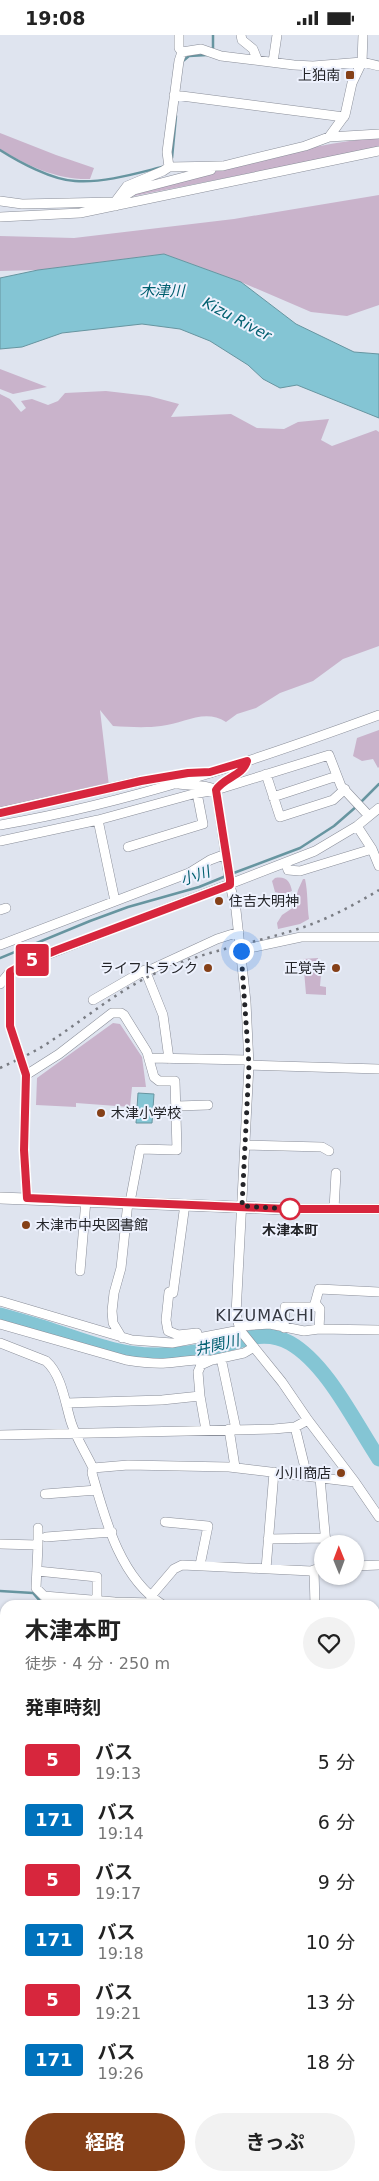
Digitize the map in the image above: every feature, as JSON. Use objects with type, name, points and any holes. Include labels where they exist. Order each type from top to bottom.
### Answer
[{"type":"street","points":[[170,167],[167,152],[182,52],[179,48],[179,35]]},
{"type":"street","points":[[241,35],[242,40],[253,49],[257,59]]},
{"type":"street","points":[[273,62],[278,35]]},
{"type":"street","points":[[330,137],[344,117],[352,83],[362,62],[362,35]]},
{"type":"street","points":[[182,52],[201,49],[221,56],[313,66],[362,62],[379,66]]},
{"type":"street","points":[[177,95],[344,117]]},
{"type":"street","points":[[0,201],[22,204],[115,204],[134,191],[304,146],[330,137],[379,134]]},
{"type":"street","points":[[0,217],[80,213],[115,204],[379,151]]},
{"type":"street","points":[[115,204],[127,186],[170,167],[223,166]]},
{"type":"street","points":[[2,826],[100,804],[210,772],[379,715]]},
{"type":"street","points":[[0,841],[98,820],[197,793],[216,790],[329,755],[337,776],[347,792],[369,816]]},
{"type":"street","points":[[247,761],[243,771],[220,784],[216,790],[236,910],[246,1002],[248,1062],[246,1145],[236,1314],[241,1330],[282,1382],[308,1420],[355,1481],[379,1517]]},
{"type":"street","points":[[0,813],[141,781],[188,773],[210,772]]},
{"type":"street","points":[[266,775],[280,817],[333,800],[347,792]]},
{"type":"street","points":[[274,797],[337,776]]},
{"type":"street","points":[[172,783],[187,786],[209,786],[216,790]]},
{"type":"street","points":[[128,847],[203,824],[197,793]]},
{"type":"street","points":[[0,984],[10,972],[28,962],[230,882],[286,864],[315,851],[357,826],[379,808]]},
{"type":"street","points":[[98,820],[115,901]]},
{"type":"street","points":[[357,826],[372,849],[379,866]]},
{"type":"street","points":[[286,864],[288,870],[300,871],[372,849]]},
{"type":"street","points":[[0,945],[189,873],[210,860],[226,857]]},
{"type":"street","points":[[93,1000],[145,970],[152,969],[209,942],[238,932]]},
{"type":"street","points":[[241,951],[301,937],[379,937]]},
{"type":"street","points":[[145,970],[163,1015],[169,1059]]},
{"type":"street","points":[[10,972],[5,1018],[10,1026],[26,1075],[24,1150],[27,1198]]},
{"type":"street","points":[[26,1075],[60,1054],[112,1013],[121,1013],[150,1058],[154,1077],[159,1081],[176,1081],[177,1150],[140,1149],[129,1202],[122,1261],[113,1300],[112,1319],[122,1337]]},
{"type":"street","points":[[150,1058],[379,1069]]},
{"type":"street","points":[[177,1106],[208,1105]]},
{"type":"street","points":[[246,1145],[322,1147],[329,1151]]},
{"type":"street","points":[[334,1209],[336,1173]]},
{"type":"street","points":[[0,1198],[379,1209]]},
{"type":"street","points":[[80,1271],[86,1201]]},
{"type":"street","points":[[184,1204],[173,1293],[169,1293],[167,1330],[178,1335],[216,1330],[228,1333]]},
{"type":"street","points":[[284,1328],[285,1307],[314,1307],[319,1289],[379,1292]]},
{"type":"street","points":[[0,1301],[122,1337],[154,1343],[172,1343],[270,1324],[304,1331],[319,1329],[379,1330]]},
{"type":"street","points":[[315,1303],[320,1309],[319,1329]]},
{"type":"street","points":[[0,1324],[126,1360],[144,1363],[216,1359]]},
{"type":"street","points":[[0,1343],[46,1361],[51,1366],[67,1403],[75,1433],[93,1468],[92,1473],[112,1532],[129,1570],[153,1600]]},
{"type":"street","points":[[206,1430],[200,1396],[198,1369],[201,1365],[216,1359],[244,1353],[253,1346]]},
{"type":"street","points":[[216,1359],[233,1429],[235,1467]]},
{"type":"street","points":[[67,1403],[86,1401],[162,1401],[200,1396]]},
{"type":"street","points":[[0,1435],[295,1427],[308,1420]]},
{"type":"street","points":[[295,1427],[307,1476]]},
{"type":"street","points":[[93,1468],[128,1465],[235,1467],[355,1481]]},
{"type":"street","points":[[266,1569],[272,1515],[274,1472]]},
{"type":"street","points":[[320,1478],[325,1535]]},
{"type":"street","points":[[45,1494],[97,1489]]},
{"type":"street","points":[[165,1522],[208,1526],[200,1565]]},
{"type":"street","points":[[38,1528],[36,1588],[44,1596],[77,1600]]},
{"type":"street","points":[[46,1537],[112,1532]]},
{"type":"street","points":[[268,1539],[314,1541]]},
{"type":"street","points":[[0,1544],[38,1545]]},
{"type":"street","points":[[156,1600],[174,1569],[182,1565],[314,1569]]},
{"type":"street","points":[[364,1566],[379,1565]]},
{"type":"street","points":[[38,1571],[97,1577],[94,1600]]},
{"type":"street","points":[[315,1600],[317,1585]]},
{"type":"shaded area","points":[[0,133],[94,168],[90,179],[66,177],[43,171],[21,161],[0,149]]},
{"type":"shaded area","points":[[379,137],[379,148],[129,197],[151,187],[261,159],[332,144]]},
{"type":"shaded area","points":[[379,195],[379,305],[347,316],[311,312],[241,282],[164,254],[38,270],[0,271],[0,236],[74,238],[234,219]]},
{"type":"shaded area","points":[[0,369],[47,387],[13,394],[0,389]]},
{"type":"shaded area","points":[[106,391],[149,396],[179,404],[171,417],[231,414],[257,428],[284,429],[298,422],[329,419],[321,440],[332,446],[376,430],[379,432],[379,646],[343,659],[313,681],[280,693],[256,708],[237,714],[226,722],[210,716],[155,727],[113,726],[100,710],[109,786],[0,814],[0,394],[10,399],[21,412],[26,408],[21,401],[32,399],[48,405],[58,401],[65,393]]},
{"type":"shaded area","points":[[379,730],[378,768],[373,759],[362,761],[353,756],[357,738]]},
{"type":"shaded area","points":[[275,878],[287,880],[292,891],[284,894],[275,892],[272,881]]},
{"type":"shaded area","points":[[303,879],[305,879],[306,884],[309,919],[300,924],[278,929],[277,923],[282,915],[294,907]]},
{"type":"shaded area","points":[[318,958],[316,974],[321,975],[320,986],[326,987],[326,995],[306,994],[303,959]]},
{"type":"shaded area","points":[[113,1023],[120,1024],[142,1057],[146,1087],[132,1087],[130,1107],[76,1103],[76,1107],[36,1105],[37,1078]]},
{"type":"water","name":"木津川","points":[[164,254],[241,282],[296,324],[354,352],[379,354],[379,418],[297,385],[280,388],[263,379],[248,365],[210,341],[180,329],[142,324],[62,333],[22,347],[0,349],[0,278],[38,270]]},
{"type":"water","points":[[138,1093],[154,1094],[152,1123],[136,1123]]},
{"type":"waterway","points":[[213,35],[213,48]]},
{"type":"waterway","points":[[183,61],[189,56],[207,55]]},
{"type":"waterway","points":[[172,158],[176,116]]},
{"type":"waterway","points":[[0,150],[46,174],[75,181],[108,179],[162,167]]},
{"type":"waterway","name":"小川","points":[[361,802],[379,784]]},
{"type":"waterway","name":"小川","points":[[231,874],[300,848],[334,826],[357,806]]},
{"type":"waterway","name":"小川","points":[[0,958],[128,907],[199,887],[226,876]]},
{"type":"waterway","name":"井関川","points":[[0,1315],[118,1351],[144,1355],[168,1355],[202,1351],[257,1337],[279,1338],[290,1343],[303,1353],[328,1379],[379,1459]]},
{"type":"waterway","points":[[0,1591],[33,1593],[39,1600]]},
{"type":"railway","points":[[0,1068],[28,1055],[116,996],[142,980],[173,965],[227,948],[283,934],[311,924],[341,911],[379,890]]},
{"type":"bus line","name":"5","points":[[0,813],[141,781],[188,773],[210,772],[247,761],[243,771],[220,784],[216,790],[230,885],[57,950],[16,967],[10,972],[10,1026],[26,1075],[24,1150],[27,1198],[287,1209],[379,1209]]},
{"type":"place","name":"上狛南","points":[[350,75]]},
{"type":"place","name":"住吉大明神","points":[[219,901]]},
{"type":"place","name":"ライフトランク","points":[[208,968]]},
{"type":"place","name":"正覚寺","points":[[336,968]]},
{"type":"place","name":"木津小学校","points":[[101,1113]]},
{"type":"place","name":"木津本町","points":[[290,1209]]},
{"type":"place","name":"木津市中央図書館","points":[[26,1225]]},
{"type":"place","name":"小川商店","points":[[341,1473]]},
{"type":"district","name":"KIZUMACHI","points":[[265,1315]]},
{"type":"route","points":[[241,951],[249,1065],[242,1206],[290,1209]]},
{"type":"water label","name":"Kizu River","points":[[237,319]]}]
